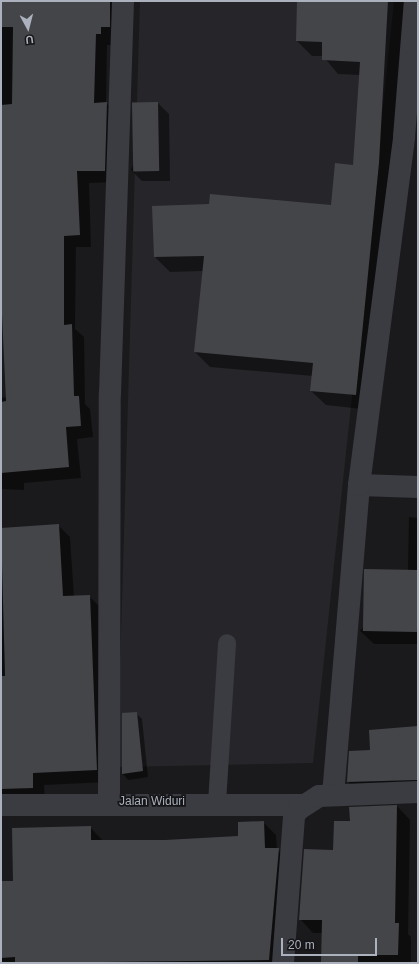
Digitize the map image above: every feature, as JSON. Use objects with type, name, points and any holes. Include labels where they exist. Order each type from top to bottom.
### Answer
[{"type":"street","points":[[109,802],[110,394],[123,1]]},
{"type":"street","points":[[333,795],[359,485],[404,136],[415,1]]},
{"type":"street","points":[[359,485],[418,487]]},
{"type":"street","points":[[283,963],[294,816],[310,799],[333,795],[418,792]]},
{"type":"street","name":"Jalan Widuri","points":[[1,805],[109,802],[217,802],[303,805]]},
{"type":"lane","points":[[217,802],[227,643]]},
{"type":"shaded area","points":[[140,1],[394,1],[313,763],[117,767]]},
{"type":"building","points":[[1,1],[110,1],[110,27],[101,27],[101,34],[96,34],[94,103],[107,102],[105,171],[77,171],[80,235],[64,236],[64,325],[72,324],[74,396],[79,396],[81,426],[66,427],[69,467],[1,473],[1,402],[6,401],[1,293],[1,105],[12,104],[13,27],[1,27]]},
{"type":"building","points":[[297,1],[388,1],[379,163],[356,395],[310,391],[313,363],[194,352],[204,256],[154,257],[152,206],[209,204],[210,194],[331,205],[335,163],[353,165],[360,62],[322,60],[322,42],[296,41]]},
{"type":"building","points":[[132,102],[158,102],[159,171],[133,171]]},
{"type":"building","points":[[59,524],[63,596],[90,595],[97,770],[33,773],[33,788],[1,789],[1,676],[5,676],[1,528]]},
{"type":"building","points":[[364,569],[418,570],[417,632],[363,631]]},
{"type":"building","points":[[137,712],[143,771],[122,774],[122,713]]},
{"type":"building","points":[[418,726],[418,780],[347,782],[349,751],[370,750],[369,730]]},
{"type":"building","points":[[397,805],[395,923],[399,923],[398,955],[358,955],[358,963],[321,963],[322,920],[299,920],[304,849],[333,850],[334,821],[350,821],[349,807]]},
{"type":"building","points":[[264,821],[265,848],[279,848],[269,960],[15,963],[15,957],[1,958],[1,881],[13,881],[12,828],[91,826],[91,840],[165,840],[238,836],[238,822]]}]
